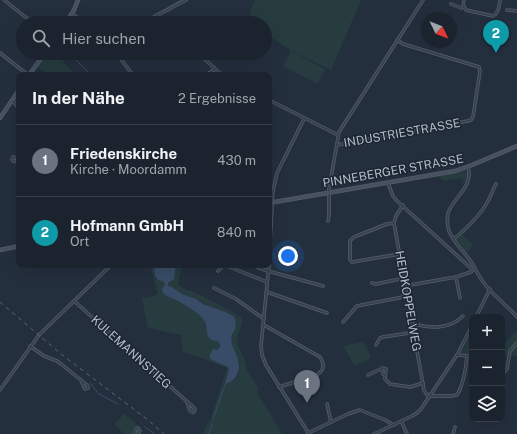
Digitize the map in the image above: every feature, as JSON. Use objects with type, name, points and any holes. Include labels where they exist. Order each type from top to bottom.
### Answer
[{"type":"main road","points":[[70,16],[78,0]]},
{"type":"main road","points":[[30,72],[40,60]]},
{"type":"main road","points":[[0,118],[2,112],[16,94]]},
{"type":"main road","name":"PINNEBERGER STRASSE","points":[[272,202],[455,171],[517,146]]},
{"type":"main road","points":[[0,250],[16,247]]},
{"type":"street","points":[[4,0],[25,16]]},
{"type":"street","points":[[157,15],[186,0]]},
{"type":"street","points":[[328,221],[329,192],[339,132],[423,0]]},
{"type":"street","points":[[464,0],[464,7]]},
{"type":"street","points":[[451,4],[461,8],[464,7],[466,10],[493,16],[496,15],[500,0]]},
{"type":"street","points":[[507,10],[517,11]]},
{"type":"street","points":[[72,13],[76,16]]},
{"type":"street","name":"INDUSTRIESTRASSE","points":[[337,145],[468,121],[473,117],[480,71],[478,67],[403,44],[397,40]]},
{"type":"street","points":[[0,53],[24,72]]},
{"type":"street","points":[[121,60],[131,72]]},
{"type":"street","points":[[205,60],[218,72]]},
{"type":"street","points":[[210,72],[215,69]]},
{"type":"street","points":[[12,100],[16,105]]},
{"type":"street","points":[[272,102],[338,135]]},
{"type":"street","points":[[272,196],[277,173],[304,118]]},
{"type":"street","points":[[468,167],[470,176],[468,182],[451,207],[447,218],[448,226],[454,239],[472,263],[479,276],[502,303],[514,312],[517,317]]},
{"type":"street","points":[[388,183],[393,196],[473,270],[472,272],[456,277],[410,284]]},
{"type":"street","points":[[454,239],[481,212],[496,184]]},
{"type":"street","points":[[400,254],[352,262],[350,260],[350,243],[354,237],[387,224],[394,223],[396,216],[403,205]]},
{"type":"street","name":"HEIDKOPPELWEG","points":[[394,223],[424,390],[429,396]]},
{"type":"street","points":[[0,390],[39,335],[108,268]]},
{"type":"street","points":[[218,271],[221,268]]},
{"type":"street","points":[[232,268],[267,282]]},
{"type":"street","points":[[259,268],[323,286]]},
{"type":"street","points":[[268,271],[261,346],[263,359],[309,433],[360,410],[394,425]]},
{"type":"street","points":[[456,277],[460,298]]},
{"type":"street","points":[[372,283],[376,284],[405,278]]},
{"type":"street","points":[[214,288],[230,295],[264,319]]},
{"type":"street","points":[[478,314],[490,289]]},
{"type":"street","points":[[267,292],[327,313]]},
{"type":"street","points":[[343,322],[357,306],[408,296]]},
{"type":"street","name":"KULEMANNSTIEG","points":[[74,302],[164,380],[195,409],[194,412],[190,411],[187,402]]},
{"type":"street","points":[[413,324],[429,327],[442,327],[452,324],[463,316]]},
{"type":"street","points":[[264,326],[320,357],[324,365],[321,372],[317,375],[279,387]]},
{"type":"street","points":[[374,434],[416,413],[442,379],[469,332]]},
{"type":"street","points":[[376,345],[380,338],[383,337],[409,333],[415,334]]},
{"type":"street","points":[[505,370],[507,369],[510,351],[517,343]]},
{"type":"street","points":[[30,346],[44,356],[57,361],[81,380]]},
{"type":"street","points":[[429,396],[451,396],[459,392],[468,356],[457,355]]},
{"type":"street","points":[[368,375],[383,368],[386,369],[385,375]]},
{"type":"street","points":[[382,369],[383,374],[390,384],[410,387],[423,383]]},
{"type":"street","points":[[327,404],[331,416],[331,422]]},
{"type":"street","points":[[401,421],[407,434]]},
{"type":"street","points":[[453,434],[455,427]]},
{"type":"green space","points":[[256,0],[361,0],[331,70],[290,50],[272,38],[272,16],[250,16],[252,5]]},
{"type":"green space","points":[[291,51],[325,69],[318,84],[283,66]]},
{"type":"green space","points":[[42,60],[61,60],[74,72],[44,72],[37,67]]},
{"type":"green space","points":[[464,170],[468,173],[468,177],[463,184],[462,183],[464,180],[461,178],[443,181],[438,176]]},
{"type":"green space","points":[[462,234],[473,245],[466,253],[457,240]]},
{"type":"green space","points":[[151,268],[155,268],[158,280],[165,282],[163,287],[165,295],[194,310],[205,322],[206,326],[220,344],[212,360],[228,367],[229,369],[226,385],[228,382],[233,381],[237,377],[240,366],[231,341],[236,322],[196,299],[182,294],[173,287],[168,286],[168,283],[174,276],[175,268],[181,268],[178,283],[181,287],[200,295],[243,318],[237,343],[245,361],[247,370],[258,388],[257,392],[282,434],[202,434],[211,418],[227,368],[183,352],[181,335],[148,328],[142,298],[154,296],[158,293]]},
{"type":"green space","points":[[517,330],[517,356],[505,356],[505,343]]},
{"type":"green space","points":[[469,337],[469,354],[461,354]]},
{"type":"green space","points":[[362,342],[367,347],[371,358],[355,366],[343,346]]},
{"type":"green space","points":[[124,414],[136,423],[137,426],[134,429],[133,434],[124,434],[114,424]]},
{"type":"water","points":[[154,268],[176,268],[174,279],[168,283],[168,286],[182,294],[196,299],[203,304],[233,316],[236,322],[231,341],[238,358],[239,365],[238,371],[233,380],[225,385],[229,369],[228,367],[210,358],[210,354],[213,349],[217,350],[220,347],[220,344],[217,341],[210,339],[205,322],[193,310],[165,295],[162,290],[165,285],[164,282],[158,280],[155,275]]},
{"type":"waterway","points":[[152,16],[181,0]]},
{"type":"waterway","points":[[38,66],[42,60]]},
{"type":"waterway","points":[[76,60],[88,72]]},
{"type":"waterway","points":[[90,383],[99,394],[118,404]]},
{"type":"waterway","points":[[213,419],[225,385]]},
{"type":"waterway","points":[[208,434],[211,430],[212,424]]},
{"type":"waterway","points":[[144,426],[155,434]]},
{"type":"railway","points":[[0,302],[61,354],[148,420],[164,434]]},
{"type":"place","name":"Hofmann GmbH","points":[[496,53]]},
{"type":"place","name":"Friedenskirche","points":[[307,403]]}]
